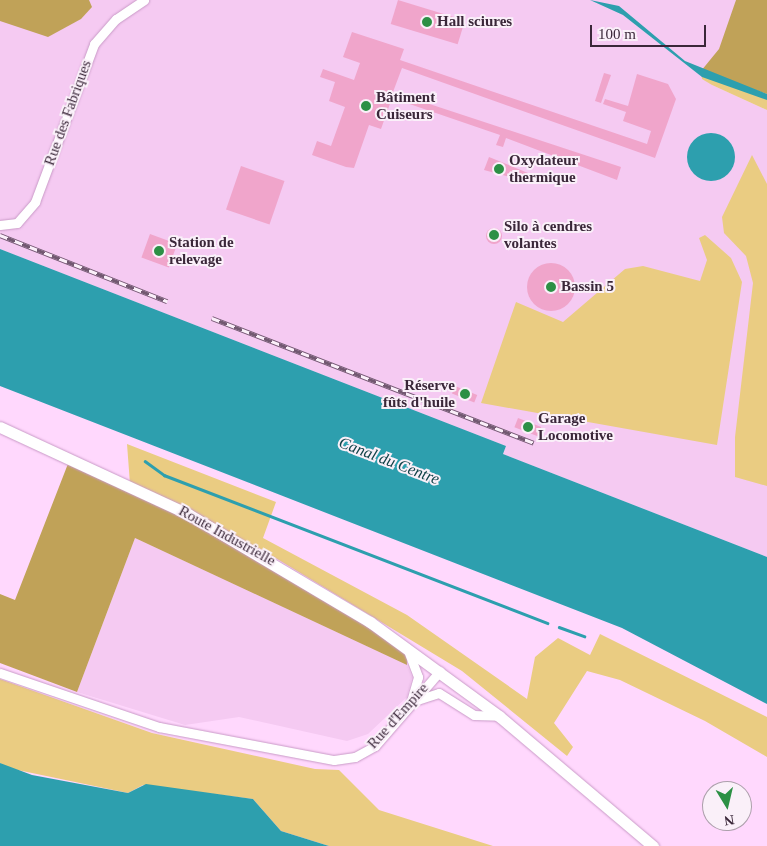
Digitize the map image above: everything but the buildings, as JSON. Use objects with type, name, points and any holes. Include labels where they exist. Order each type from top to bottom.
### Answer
[{"type":"main road","name":"Route Industrielle","points":[[0,427],[188,514],[407,648],[440,671]]},
{"type":"main road","name":"Rue d'Empire","points":[[440,671],[499,716],[653,846]]},
{"type":"street","name":"Rue des Fabriques","points":[[0,225],[17,223],[35,202],[94,44],[116,19],[144,0]]},
{"type":"street","points":[[407,648],[418,678],[411,702]]},
{"type":"street","name":"Rue d'Empire","points":[[0,673],[151,725],[334,760],[355,757],[375,746],[411,702],[440,671]]},
{"type":"street","points":[[411,702],[439,693],[474,716],[499,716]]},
{"type":"shaded area","points":[[0,0],[736,0],[732,14],[767,0],[712,85],[767,110],[767,557],[503,454],[506,446],[0,249]]},
{"type":"shaded area","points":[[0,0],[89,0],[92,7],[81,19],[48,37],[0,21]]},
{"type":"shaded area","points":[[736,0],[767,0],[767,94],[701,71],[719,49]]},
{"type":"shaded area","points":[[701,71],[767,94],[767,110],[712,85],[702,79]]},
{"type":"shaded area","points":[[752,155],[767,184],[767,486],[735,477],[735,437],[753,283],[746,256],[724,233],[722,217]]},
{"type":"shaded area","points":[[705,235],[731,258],[742,282],[717,445],[481,403],[516,302],[563,322],[625,269],[643,266],[700,281],[707,260],[699,238]]},
{"type":"shaded area","points":[[127,444],[276,502],[263,538],[407,615],[527,699],[535,657],[558,638],[590,655],[600,634],[767,717],[767,757],[705,721],[620,680],[587,671],[554,723],[573,747],[567,756],[462,671],[259,548],[256,552],[130,484]]},
{"type":"shaded area","points":[[71,456],[114,476],[407,648],[407,665],[135,538],[77,692],[0,663],[0,594],[15,600]]},
{"type":"shaded area","points":[[135,538],[407,665],[412,677],[407,697],[368,734],[347,741],[239,717],[185,725],[77,692]]},
{"type":"shaded area","points":[[0,679],[152,733],[315,769],[339,770],[379,810],[493,846],[329,846],[281,831],[253,799],[143,785],[128,793],[8,768],[0,763]]},
{"type":"water","points":[[590,0],[619,6],[685,61],[767,94],[767,100],[702,77],[623,15]]},
{"type":"water","points":[[706,133],[716,133],[728,140],[735,152],[735,162],[728,174],[716,181],[706,181],[698,177],[691,170],[687,162],[687,152],[691,144],[698,137]]},
{"type":"water","name":"Canal du Centre","points":[[0,249],[506,446],[503,454],[767,557],[767,704],[622,628],[0,386]]},
{"type":"water","points":[[0,763],[32,775],[128,793],[146,784],[253,799],[281,831],[329,846],[0,846]]},
{"type":"waterway","points":[[145,461],[164,475],[547,623]]},
{"type":"waterway","points":[[559,627],[584,636]]},
{"type":"railway","points":[[0,235],[167,301]]},
{"type":"railway","points":[[212,318],[534,443]]},
{"type":"place","name":"Hall sciures","points":[[427,22]]},
{"type":"place","name":"Bâtiment Cuiseurs","points":[[366,106]]},
{"type":"place","name":"Oxydateur thermique","points":[[499,169]]},
{"type":"place","name":"Silo à cendres volantes","points":[[494,235]]},
{"type":"place","name":"Station de relevage","points":[[159,251]]},
{"type":"place","name":"Bassin 5","points":[[551,287]]},
{"type":"place","name":"Réserve fûts d'huile","points":[[465,394]]},
{"type":"place","name":"Garage Locomotive","points":[[528,427]]}]
